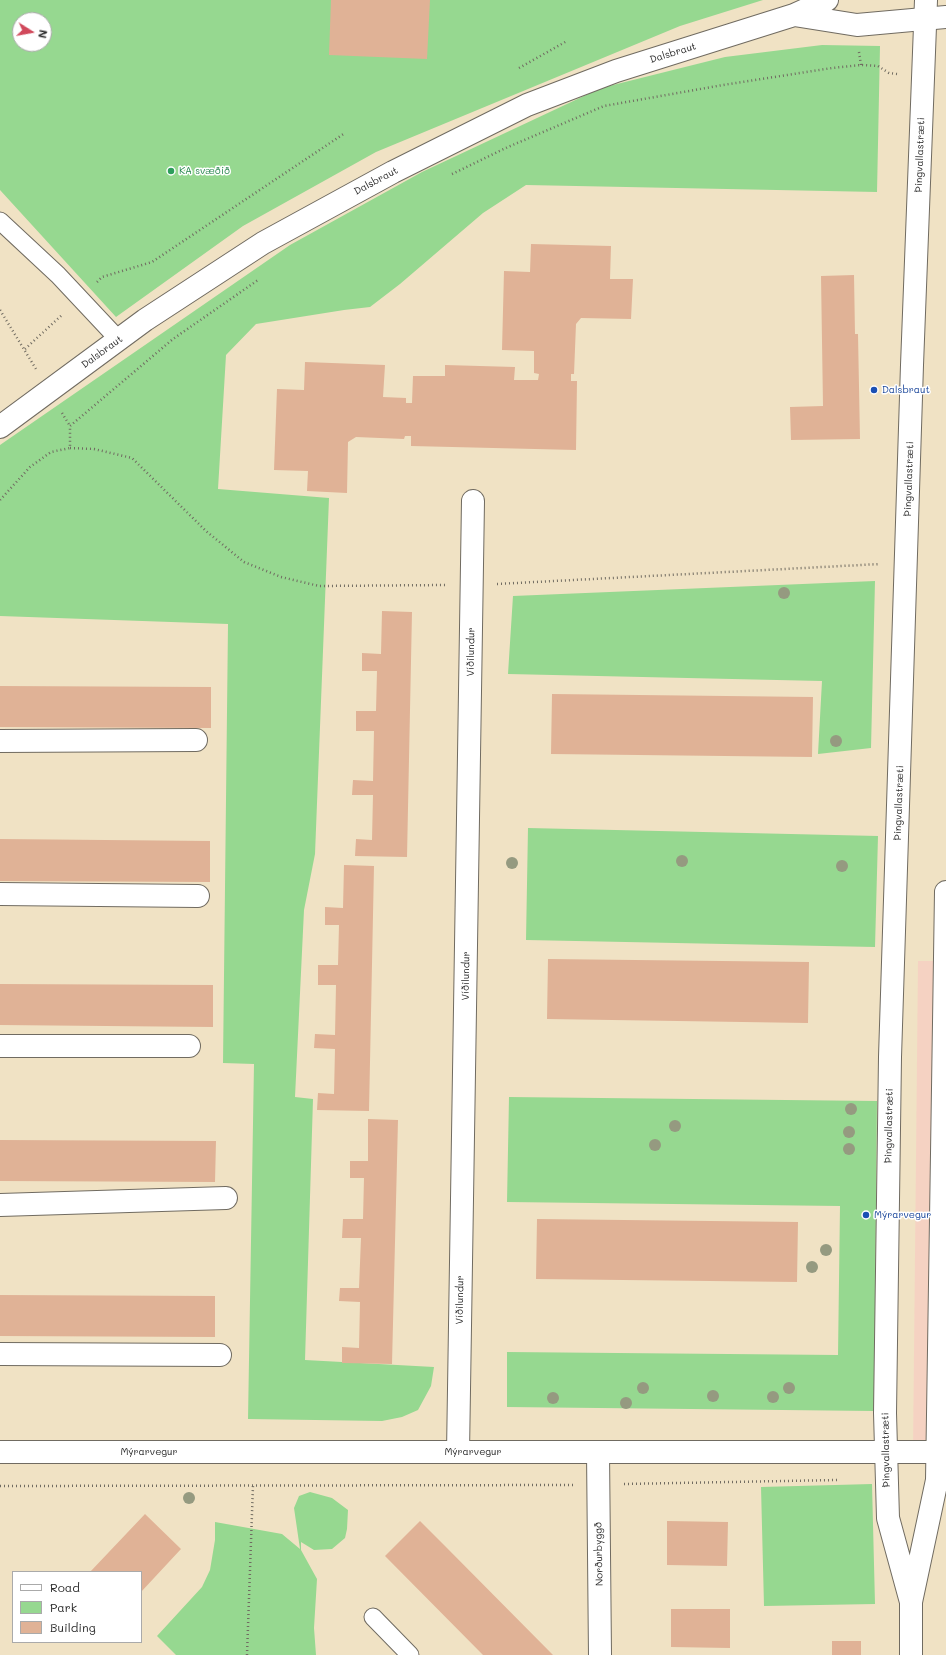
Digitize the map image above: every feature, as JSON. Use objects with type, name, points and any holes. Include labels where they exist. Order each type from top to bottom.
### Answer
[{"type":"street","name":"Dalsbraut","points":[[0,427],[145,320],[263,243],[393,172],[527,105],[616,71],[794,15],[827,0]]},
{"type":"street","name":"Dalsbraut","points":[[794,15],[857,25],[932,12]]},
{"type":"street","name":"Þingvallastræti","points":[[911,1602],[888,1518],[885,1413],[890,1057],[912,365],[932,12]]},
{"type":"street","name":"Víðilundur","points":[[458,1452],[473,500]]},
{"type":"street","points":[[0,741],[196,740]]},
{"type":"street","name":"Þingvallastræti","points":[[911,1655],[911,1602],[937,1480],[941,1452],[946,892]]},
{"type":"street","points":[[0,894],[198,896]]},
{"type":"street","points":[[0,1046],[189,1046]]},
{"type":"street","points":[[0,1205],[226,1198]]},
{"type":"street","points":[[0,1354],[220,1354]]},
{"type":"street","name":"Mýrarvegur","points":[[0,1452],[941,1452]]},
{"type":"street","name":"Norðurbyggð","points":[[598,1452],[600,1655]]},
{"type":"lane","points":[[0,221],[58,275],[119,340]]},
{"type":"lane","points":[[373,1617],[410,1655]]},
{"type":"path","points":[[518,68],[566,41]]},
{"type":"path","points":[[451,175],[508,147],[604,106],[723,85],[861,65]]},
{"type":"path","points":[[25,349],[102,277],[152,262],[345,133]]},
{"type":"path","points":[[0,500],[30,467],[52,452],[70,448],[70,426],[118,385],[173,339],[262,278]]},
{"type":"path","points":[[0,1486],[599,1485],[838,1480]]},
{"type":"path","points":[[247,1655],[253,1485]]},
{"type":"shaded area","points":[[918,961],[946,961],[946,1449],[913,1451]]},
{"type":"green space","name":"KA svæðið","points":[[0,0],[763,0],[680,26],[376,152],[243,226],[116,317],[0,190]]},
{"type":"green space","points":[[822,45],[880,46],[877,192],[526,185],[483,213],[400,284],[370,307],[256,324],[226,355],[218,489],[329,498],[315,854],[304,910],[295,1097],[313,1099],[305,1360],[434,1367],[431,1386],[418,1410],[402,1417],[382,1421],[248,1419],[254,1064],[223,1063],[228,624],[0,616],[0,445],[290,245],[422,172],[601,88],[725,57]]},
{"type":"green space","points":[[875,581],[871,748],[818,754],[822,681],[508,674],[513,596]]},
{"type":"green space","points":[[528,828],[878,836],[875,947],[526,940]]},
{"type":"green space","points":[[509,1097],[877,1101],[874,1411],[507,1407],[507,1352],[838,1355],[840,1206],[507,1202]]},
{"type":"green space","points":[[872,1484],[875,1604],[764,1606],[761,1487]]},
{"type":"green space","points":[[310,1492],[332,1498],[348,1510],[345,1538],[332,1549],[314,1550],[301,1542],[301,1550],[317,1579],[314,1628],[316,1655],[176,1655],[157,1636],[202,1587],[210,1570],[215,1540],[215,1522],[282,1534],[300,1549],[294,1508],[299,1496]]},
{"type":"building","points":[[331,0],[430,0],[427,59],[329,55]]},
{"type":"building","points":[[531,244],[611,246],[610,279],[633,279],[631,319],[581,318],[576,324],[574,374],[571,374],[571,381],[577,381],[576,450],[411,446],[411,436],[405,436],[404,439],[356,437],[348,442],[347,493],[307,491],[308,471],[274,470],[277,389],[304,390],[305,362],[385,365],[383,397],[406,398],[406,403],[412,403],[413,376],[445,376],[445,365],[515,367],[514,380],[538,380],[539,374],[534,373],[534,351],[502,350],[504,271],[530,272]]},
{"type":"building","points":[[854,275],[855,334],[858,334],[860,439],[791,440],[790,407],[823,406],[821,276]]},
{"type":"building","points":[[382,611],[412,612],[407,857],[355,856],[356,839],[372,840],[373,795],[352,795],[353,780],[373,781],[374,731],[356,731],[356,711],[376,711],[377,671],[362,671],[362,653],[381,654]]},
{"type":"building","points":[[0,686],[211,687],[211,728],[0,727]]},
{"type":"building","points":[[552,694],[813,697],[812,757],[551,754]]},
{"type":"building","points":[[0,839],[210,841],[210,882],[0,881]]},
{"type":"building","points":[[344,865],[374,866],[369,1111],[317,1110],[318,1093],[334,1094],[335,1049],[314,1048],[315,1034],[335,1035],[336,985],[318,985],[318,965],[338,965],[339,925],[325,925],[325,907],[343,908]]},
{"type":"building","points":[[548,959],[809,962],[808,1023],[547,1019]]},
{"type":"building","points":[[0,984],[213,985],[213,1027],[0,1025]]},
{"type":"building","points":[[368,1119],[398,1120],[392,1364],[342,1363],[342,1347],[359,1348],[360,1302],[339,1301],[340,1288],[359,1288],[361,1238],[342,1238],[343,1219],[363,1219],[364,1178],[350,1178],[350,1161],[368,1161]]},
{"type":"building","points":[[0,1140],[216,1141],[215,1182],[0,1181]]},
{"type":"building","points":[[537,1219],[798,1222],[797,1282],[536,1279]]},
{"type":"building","points":[[0,1295],[215,1296],[215,1337],[0,1336]]},
{"type":"building","points":[[145,1514],[181,1549],[142,1591],[142,1571],[91,1571]]},
{"type":"building","points":[[420,1521],[553,1655],[483,1655],[385,1556]]},
{"type":"building","points":[[667,1521],[728,1522],[727,1566],[667,1565]]},
{"type":"building","points":[[671,1609],[730,1609],[730,1648],[671,1647]]},
{"type":"building","points":[[832,1641],[861,1641],[861,1655],[832,1655]]},
{"type":"place","name":"KA svæðið","points":[[171,171]]},
{"type":"place","name":"Dalsbraut","points":[[874,390]]},
{"type":"place","name":"Mýrarvegur","points":[[866,1215]]}]
